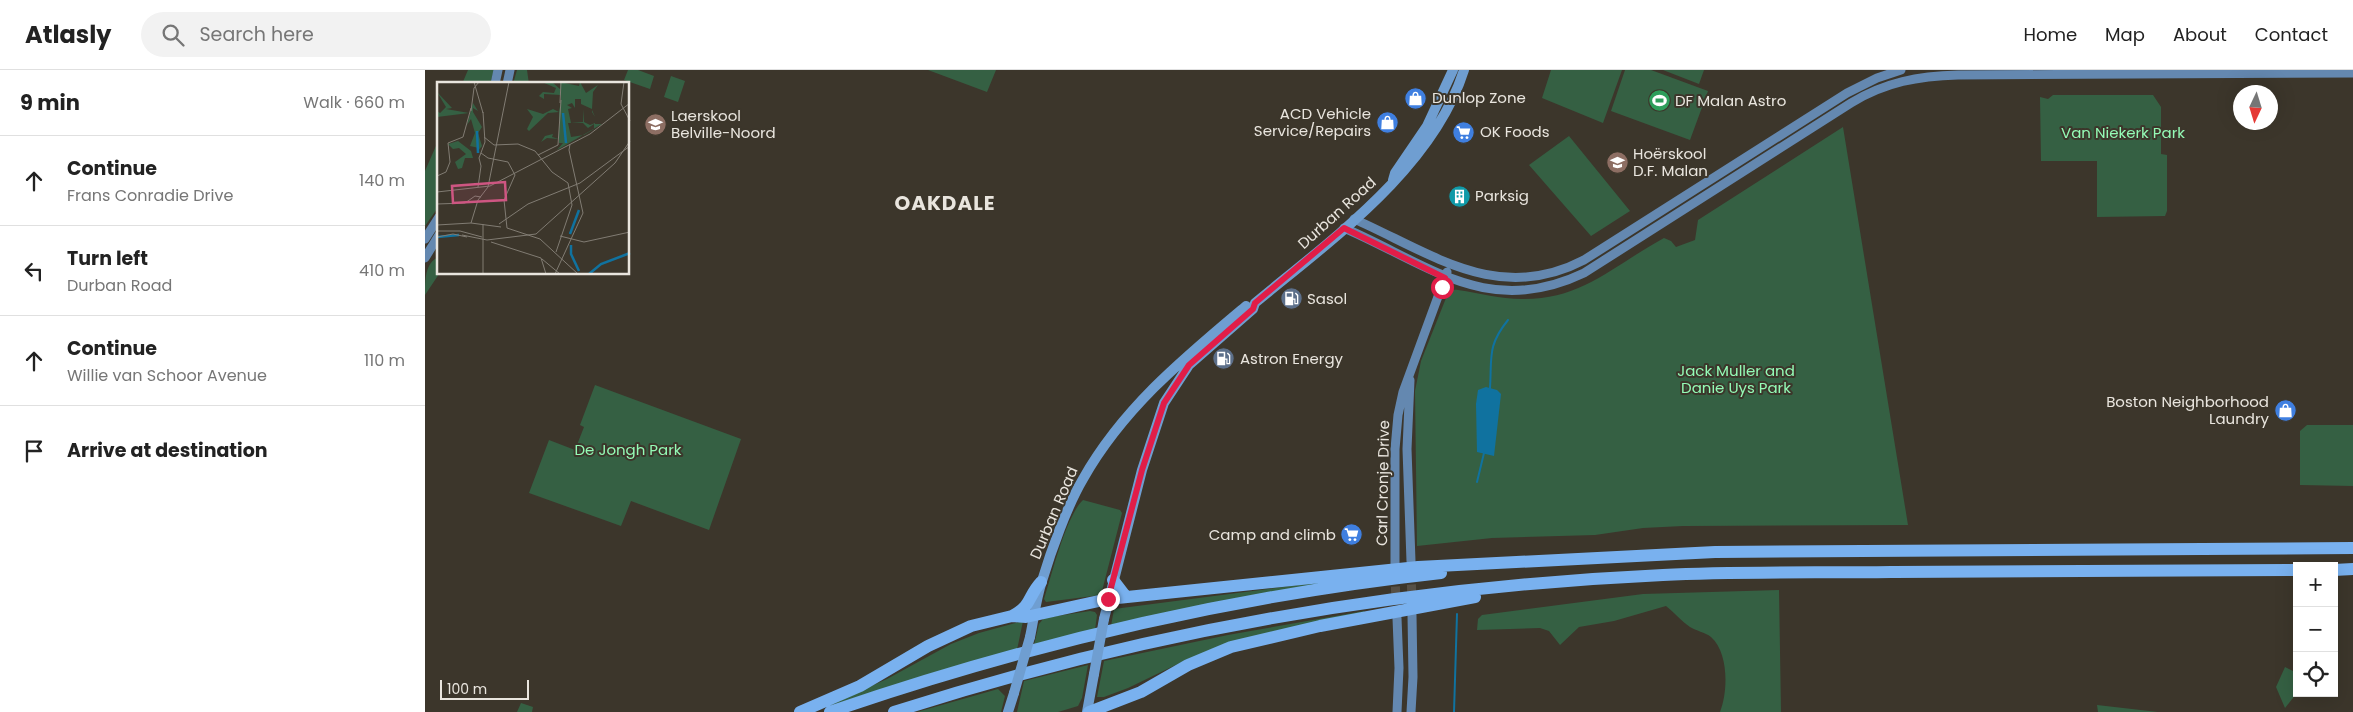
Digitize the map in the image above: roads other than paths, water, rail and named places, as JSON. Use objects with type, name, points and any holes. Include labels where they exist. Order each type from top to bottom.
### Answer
[{"type":"highway","points":[[800,712],[861,686],[949,635],[971,626],[1012,616],[1035,615],[1125,597],[1417,567],[1715,552],[2353,548]]},
{"type":"highway","points":[[830,712],[992,660],[1061,641],[1168,617],[1340,586],[1572,559]]},
{"type":"highway","points":[[894,712],[1059,663],[1249,622],[1419,597],[1539,584],[1714,574],[2293,570]]},
{"type":"highway","points":[[2338,570],[2353,570]]},
{"type":"highway","points":[[1113,580],[1125,597]]},
{"type":"highway","points":[[1012,616],[1028,605],[1035,589],[1041,582]]},
{"type":"highway","points":[[1088,712],[1141,692],[1187,665],[1231,647],[1320,626],[1539,584]]},
{"type":"main road","name":"Durban Road","points":[[1392,184],[1395,173],[1430,119],[1453,70]]},
{"type":"main road","name":"Durban Road","points":[[1009,712],[1035,615],[1041,582],[1082,479],[1117,427],[1145,394],[1171,369],[1249,304],[1255,303],[1401,177],[1431,136],[1454,94],[1464,70]]},
{"type":"main road","points":[[1354,219],[1450,265],[1483,275],[1521,279],[1544,276],[1568,268],[1712,180],[1847,92],[1877,78],[1901,70]]},
{"type":"main road","points":[[1344,228],[1445,278],[1496,291],[1537,289],[1570,280],[1584,273],[1857,99],[1879,88],[1904,80],[1959,75],[2353,74]]},
{"type":"main road","points":[[425,239],[437,220]]},
{"type":"main road","points":[[425,258],[437,238]]},
{"type":"main road","name":"Carl Cronje Drive","points":[[1395,564],[1395,439],[1400,404],[1450,265]]},
{"type":"main road","name":"Durban Road","points":[[1088,712],[1108,599],[1153,433],[1164,403],[1189,365],[1253,309],[1255,303]]},
{"type":"main road","name":"Carl Cronje Drive","points":[[1411,375],[1407,449],[1411,560]]},
{"type":"main road","points":[[1145,394],[1157,394],[1164,403]]},
{"type":"main road","points":[[1411,712],[1413,677],[1412,615]]},
{"type":"main road","points":[[1397,618],[1399,668],[1397,712]]},
{"type":"water","points":[[1486,387],[1497,390],[1501,394],[1494,456],[1477,452],[1476,404],[1478,390]]},
{"type":"waterway","points":[[1490,388],[1492,352],[1497,337],[1508,320]]},
{"type":"waterway","points":[[1477,482],[1484,453]]},
{"type":"waterway","points":[[1454,712],[1457,614]]},
{"type":"tunnel","points":[[1411,571],[1412,603]]},
{"type":"tunnel","points":[[1395,573],[1396,605]]},
{"type":"place","name":"Dunlop Zone","points":[[1416,98]]},
{"type":"place","name":"DF Malan Astro","points":[[1659,101]]},
{"type":"place","name":"ACD Vehicle Service/Repairs","points":[[1387,123]]},
{"type":"place","name":"Laerskool Belville-Noord","points":[[655,125]]},
{"type":"place","name":"OK Foods","points":[[1464,132]]},
{"type":"place","name":"Hoërskool D.F. Malan","points":[[1617,163]]},
{"type":"place","name":"Parksig","points":[[1459,196]]},
{"type":"place","name":"Sasol","points":[[1291,299]]},
{"type":"place","name":"Astron Energy","points":[[1224,359]]},
{"type":"place","name":"Boston Neighborhood Laundry","points":[[2285,411]]},
{"type":"place","name":"Camp and climb","points":[[1352,535]]},
{"type":"district","name":"OAKDALE","points":[[945,203]]},
{"type":"park label","name":"Van Niekerk Park","points":[[2123,133]]},
{"type":"park label","name":"Jack Muller and Danie Uys Park","points":[[1736,380]]},
{"type":"park label","name":"De Jongh Park","points":[[628,450]]}]
